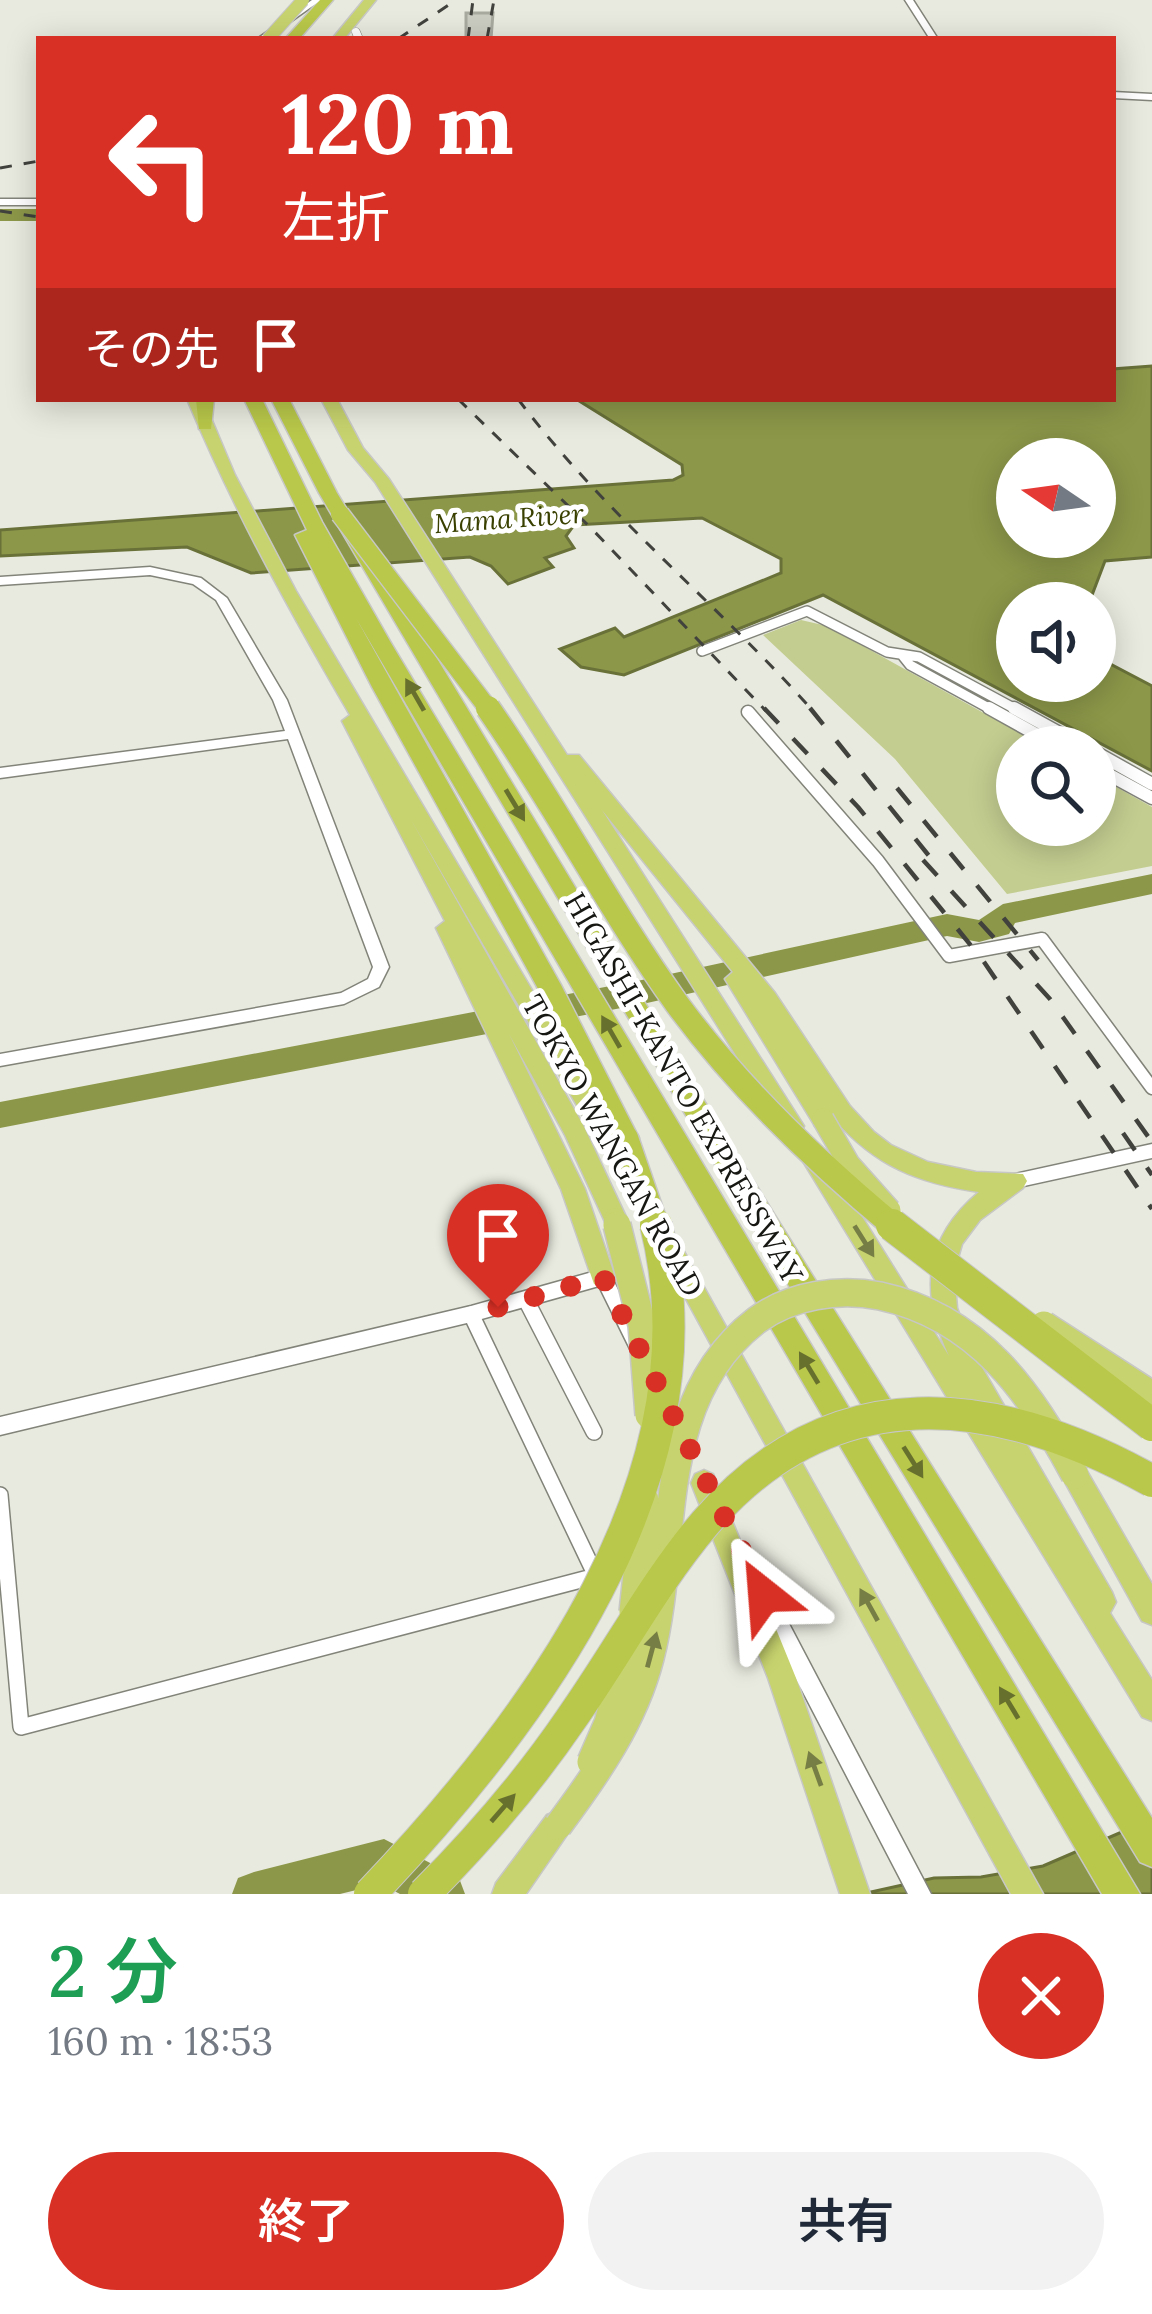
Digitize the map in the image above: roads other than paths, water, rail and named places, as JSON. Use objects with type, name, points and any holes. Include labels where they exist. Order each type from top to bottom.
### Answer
[{"type":"highway","points":[[266,36],[303,0]]},
{"type":"highway","points":[[295,36],[327,0]]},
{"type":"highway","points":[[340,36],[370,0]]},
{"type":"highway","points":[[357,36],[382,0]]},
{"type":"highway","points":[[315,36],[343,4]]},
{"type":"highway","name":"TOKYO WANGAN ROAD","points":[[197,402],[287,591],[543,1071],[988,1817],[1028,1894]]},
{"type":"highway","points":[[205,402],[205,425]]},
{"type":"highway","name":"HIGASHI-KANTO EXPRESSWAY","points":[[255,402],[340,514],[720,1150],[1152,1850]]},
{"type":"highway","name":"HIGASHI-KANTO EXPRESSWAY","points":[[281,402],[291,452],[684,1160],[1122,1894]]},
{"type":"highway","points":[[331,402],[1152,1702]]},
{"type":"highway","points":[[346,402],[358,438]]},
{"type":"highway","points":[[291,452],[302,529],[341,610],[586,1052],[626,1138],[651,1205],[667,1295],[662,1388],[641,1480],[582,1616],[488,1764],[370,1894]]},
{"type":"highway","points":[[340,514],[496,720],[659,980],[745,1087],[791,1138],[876,1214],[1152,1425]]},
{"type":"highway","points":[[287,591],[422,861],[472,986],[543,1071],[600,1180],[636,1295],[649,1418],[639,1573],[624,1668],[608,1723],[558,1826]]},
{"type":"highway","points":[[518,695],[694,913],[842,1112],[883,1152],[940,1175],[976,1182],[1015,1181]]},
{"type":"highway","points":[[770,1016],[823,1119],[873,1192],[924,1240],[991,1291],[1152,1395]]},
{"type":"highway","points":[[543,1071],[573,1189],[603,1277]]},
{"type":"highway","points":[[1015,1181],[977,1205],[950,1241],[941,1279],[945,1312],[977,1382],[1069,1538],[1152,1702]]},
{"type":"highway","points":[[507,1894],[624,1729],[650,1660],[660,1619],[680,1454],[697,1387],[711,1362],[742,1329],[794,1301],[820,1295],[872,1294],[933,1312],[979,1339],[1018,1378],[1044,1416],[1152,1611]]},
{"type":"highway","points":[[424,1894],[550,1749],[701,1528],[751,1477],[795,1447],[875,1417],[959,1412],[1019,1420],[1068,1435],[1152,1481]]},
{"type":"highway","points":[[704,1483],[782,1678],[856,1889]]},
{"type":"street","points":[[267,36],[317,0]]},
{"type":"street","points":[[909,0],[932,36]]},
{"type":"street","points":[[1116,95],[1152,98]]},
{"type":"street","points":[[0,200],[36,200]]},
{"type":"street","points":[[0,581],[136,571],[197,581],[227,606],[280,700],[380,959],[374,983],[344,998],[0,1060]]},
{"type":"street","points":[[702,651],[807,611],[886,652],[919,657],[1046,726]]},
{"type":"street","points":[[902,655],[910,664],[1021,726]]},
{"type":"street","points":[[748,712],[828,798],[949,956],[1042,939],[1152,1088]]},
{"type":"street","points":[[0,772],[293,734]]},
{"type":"street","points":[[1116,764],[1152,784]]},
{"type":"street","points":[[1116,778],[1152,798]]},
{"type":"street","points":[[1015,1181],[1152,1150]]},
{"type":"street","points":[[0,1426],[471,1314],[603,1277],[704,1483],[920,1894]]},
{"type":"street","points":[[526,1300],[595,1432]]},
{"type":"street","points":[[0,1495],[21,1727],[596,1576],[471,1314]]},
{"type":"water","name":"Mama River","points":[[1152,366],[1152,557],[1105,561],[1097,582],[996,582],[996,688],[823,595],[624,675],[581,667],[560,649],[615,628],[624,637],[781,573],[781,559],[702,518],[574,525],[566,536],[574,548],[545,558],[553,567],[508,584],[491,566],[470,557],[251,573],[187,547],[0,556],[0,530],[673,480],[683,475],[682,465],[581,402],[1116,402],[1116,369]]},
{"type":"water","points":[[1116,667],[1152,686],[1152,771],[1116,752],[1116,726],[1068,726],[1023,702],[1116,702]]},
{"type":"water","points":[[1152,1819],[1152,1894],[862,1894],[934,1878],[981,1877],[1043,1866]]},
{"type":"waterway","points":[[0,215],[36,215]]},
{"type":"waterway","points":[[0,1115],[647,991],[947,925],[979,931],[999,926],[1003,915],[1152,884]]},
{"type":"waterway","points":[[254,1894],[384,1861],[443,1894]]},
{"type":"railway","points":[[402,36],[456,0]]},
{"type":"railway","points":[[468,36],[473,0]]},
{"type":"railway","points":[[488,36],[494,0]]},
{"type":"railway","points":[[0,168],[36,162]]},
{"type":"railway","points":[[0,211],[36,217]]},
{"type":"railway","points":[[461,402],[590,527],[766,711]]},
{"type":"railway","points":[[520,402],[587,481],[813,711]]},
{"type":"railway","points":[[764,708],[858,807],[982,959],[1152,1209]]},
{"type":"railway","points":[[810,708],[938,867]]},
{"type":"railway","points":[[897,788],[1038,960]]},
{"type":"railway","points":[[923,860],[1050,999],[1152,1142]]},
{"type":"railway","points":[[1123,1133],[1152,1175]]}]
